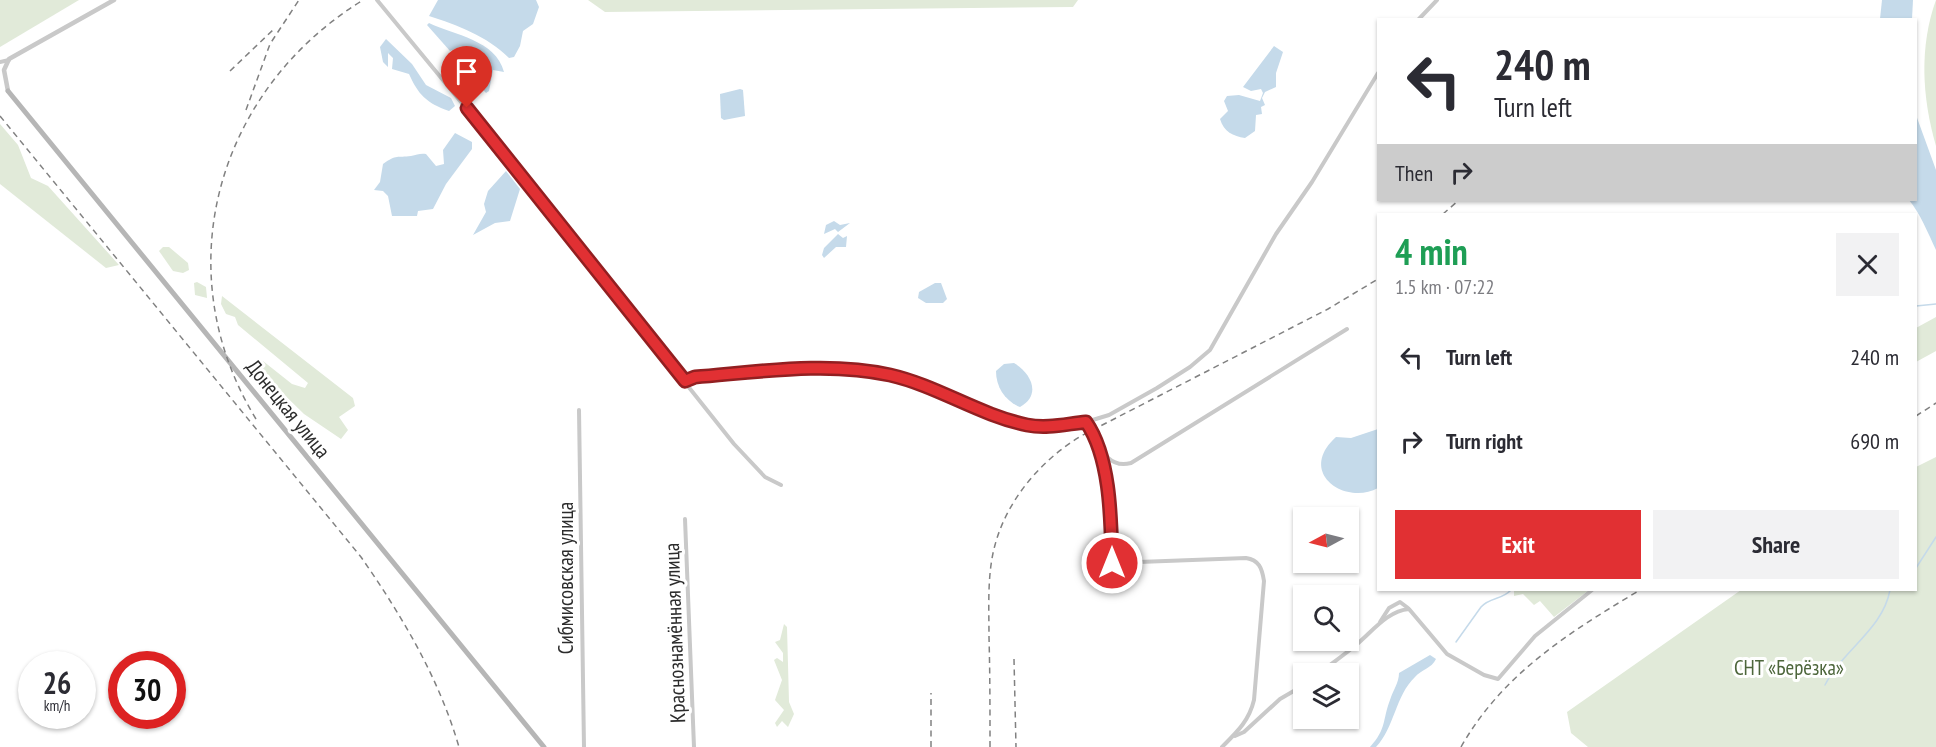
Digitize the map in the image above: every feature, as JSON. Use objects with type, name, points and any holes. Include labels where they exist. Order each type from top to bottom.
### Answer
[{"type":"main road","name":"Донецкая улица","points":[[8,91],[544,747]]},
{"type":"street","points":[[0,62],[114,0]]},
{"type":"street","points":[[377,0],[754,467],[765,477],[781,484]]},
{"type":"street","points":[[1420,18],[1437,0]]},
{"type":"street","points":[[8,91],[4,70],[9,59]]},
{"type":"street","points":[[685,381],[695,377],[758,372],[862,370],[916,382],[993,415],[1028,425],[1048,427],[1086,422],[1109,415],[1191,367],[1210,350],[1276,234],[1312,182],[1377,75]]},
{"type":"street","points":[[0,83],[8,91]]},
{"type":"street","points":[[1086,422],[1096,441],[1115,464],[1131,463],[1347,328]]},
{"type":"street","name":"Сибмисовская улица","points":[[579,410],[584,747]]},
{"type":"street","points":[[1096,441],[1108,490],[1112,563],[1246,558],[1257,562],[1262,570],[1264,580],[1251,714],[1222,747]]},
{"type":"street","name":"Краснознамённая улица","points":[[685,519],[694,747]]},
{"type":"street","points":[[1379,623],[1389,608],[1400,602],[1409,609],[1447,654],[1484,675],[1498,679],[1535,636],[1591,591]]},
{"type":"street","points":[[1332,663],[1379,623],[1392,614],[1409,609]]},
{"type":"street","points":[[1231,738],[1244,732],[1280,699],[1293,691]]},
{"type":"green space","points":[[0,0],[79,0],[0,47]]},
{"type":"green space","points":[[588,0],[1078,0],[1073,7],[605,12]]},
{"type":"green space","points":[[1936,0],[1936,146],[1928,110],[1924,73],[1927,36]]},
{"type":"green space","points":[[0,124],[18,145],[31,178],[48,186],[119,265],[106,268],[0,184]]},
{"type":"green space","points":[[163,247],[169,247],[188,263],[189,270],[183,273],[173,271],[159,251]]},
{"type":"green space","points":[[197,282],[206,287],[207,298],[195,295],[194,283]]},
{"type":"green space","points":[[222,296],[353,398],[355,406],[339,417],[348,430],[341,439],[304,414],[256,367],[257,362],[263,361],[292,384],[305,388],[308,383],[238,325],[235,317],[226,314],[221,304]]},
{"type":"green space","points":[[1936,317],[1936,351],[1917,361],[1917,327]]},
{"type":"green space","name":"СНТ «Берёзка»","points":[[1936,457],[1936,747],[1588,747],[1571,733],[1567,712],[1740,591],[1917,591],[1917,466]]},
{"type":"green space","points":[[1514,591],[1588,591],[1554,617],[1540,601],[1534,605],[1523,594],[1514,596]]},
{"type":"green space","points":[[784,624],[787,627],[789,702],[794,714],[788,727],[782,721],[777,727],[775,723],[784,710],[775,700],[782,680],[774,660],[777,658],[783,662],[783,653],[775,642],[780,640]]},
{"type":"water","points":[[438,0],[536,0],[539,7],[533,24],[523,31],[520,46],[514,57],[509,58],[481,37],[429,16]]},
{"type":"water","points":[[1882,0],[1913,0],[1912,18],[1880,18]]},
{"type":"water","points":[[429,23],[473,40],[500,61],[504,72],[493,70],[489,91],[486,93],[459,63],[467,57],[462,46],[450,51],[427,25]]},
{"type":"water","points":[[386,39],[412,64],[426,85],[451,98],[455,106],[449,111],[434,105],[420,92],[409,74],[392,69],[393,58],[388,53],[388,67],[383,62],[380,47]]},
{"type":"water","points":[[1274,46],[1283,52],[1276,73],[1276,87],[1265,92],[1262,98],[1265,105],[1261,107],[1262,114],[1256,115],[1255,131],[1245,138],[1233,135],[1224,127],[1220,119],[1228,111],[1224,101],[1227,96],[1239,95],[1260,101],[1263,93],[1261,89],[1251,91],[1243,87]]},
{"type":"water","points":[[743,90],[745,116],[724,120],[721,118],[720,94]]},
{"type":"water","points":[[1917,118],[1936,170],[1936,250],[1910,201],[1917,201]]},
{"type":"water","points":[[455,133],[472,142],[472,149],[446,184],[433,209],[418,211],[417,216],[392,216],[388,196],[383,191],[374,190],[380,182],[383,164],[394,158],[426,154],[436,166],[444,164],[443,150]]},
{"type":"water","points":[[506,171],[520,189],[510,221],[495,223],[473,235],[486,212],[484,204],[488,191]]},
{"type":"water","points":[[834,221],[840,225],[850,223],[838,232],[835,229],[824,234],[826,225]]},
{"type":"water","points":[[838,234],[843,238],[847,236],[846,247],[836,247],[824,258],[822,255],[824,248]]},
{"type":"water","points":[[935,283],[941,283],[947,299],[943,303],[926,303],[918,298],[919,292]]},
{"type":"water","points":[[1014,363],[1025,372],[1032,384],[1031,396],[1020,407],[1006,397],[996,377],[996,371],[1004,364]]},
{"type":"water","points":[[1377,429],[1377,488],[1352,493],[1330,483],[1323,474],[1321,463],[1325,450],[1336,437],[1351,438]]},
{"type":"water","points":[[1430,655],[1436,659],[1408,685],[1382,739],[1376,747],[1370,747],[1382,729],[1399,673]]},
{"type":"waterway","points":[[1917,306],[1936,304]]},
{"type":"waterway","points":[[1917,566],[1936,537]]},
{"type":"waterway","points":[[1456,642],[1481,607],[1510,591]]},
{"type":"waterway","points":[[1825,685],[1833,672],[1871,628],[1886,604],[1890,591]]},
{"type":"railway","points":[[246,110],[270,44],[299,0]]},
{"type":"railway","points":[[256,419],[228,362],[214,303],[211,245],[221,187],[241,133],[272,82],[313,38],[363,0]]},
{"type":"railway","points":[[230,71],[275,28]]},
{"type":"railway","points":[[0,116],[361,557],[418,648],[441,696],[459,747]]},
{"type":"railway","points":[[1444,213],[1458,201]]},
{"type":"railway","points":[[990,747],[989,602],[991,567],[995,545],[1008,512],[1039,469],[1081,436],[1328,309],[1377,280]]},
{"type":"railway","points":[[1917,415],[1936,403]]},
{"type":"railway","points":[[1461,747],[1497,697],[1540,656],[1588,622],[1638,591]]},
{"type":"railway","points":[[1014,659],[1016,747]]},
{"type":"railway","points":[[931,693],[931,747]]},
{"type":"route","points":[[467,108],[525,184],[685,381],[695,377],[758,372],[862,370],[916,382],[993,415],[1028,425],[1048,427],[1086,422],[1096,441],[1108,490],[1112,563]]}]
